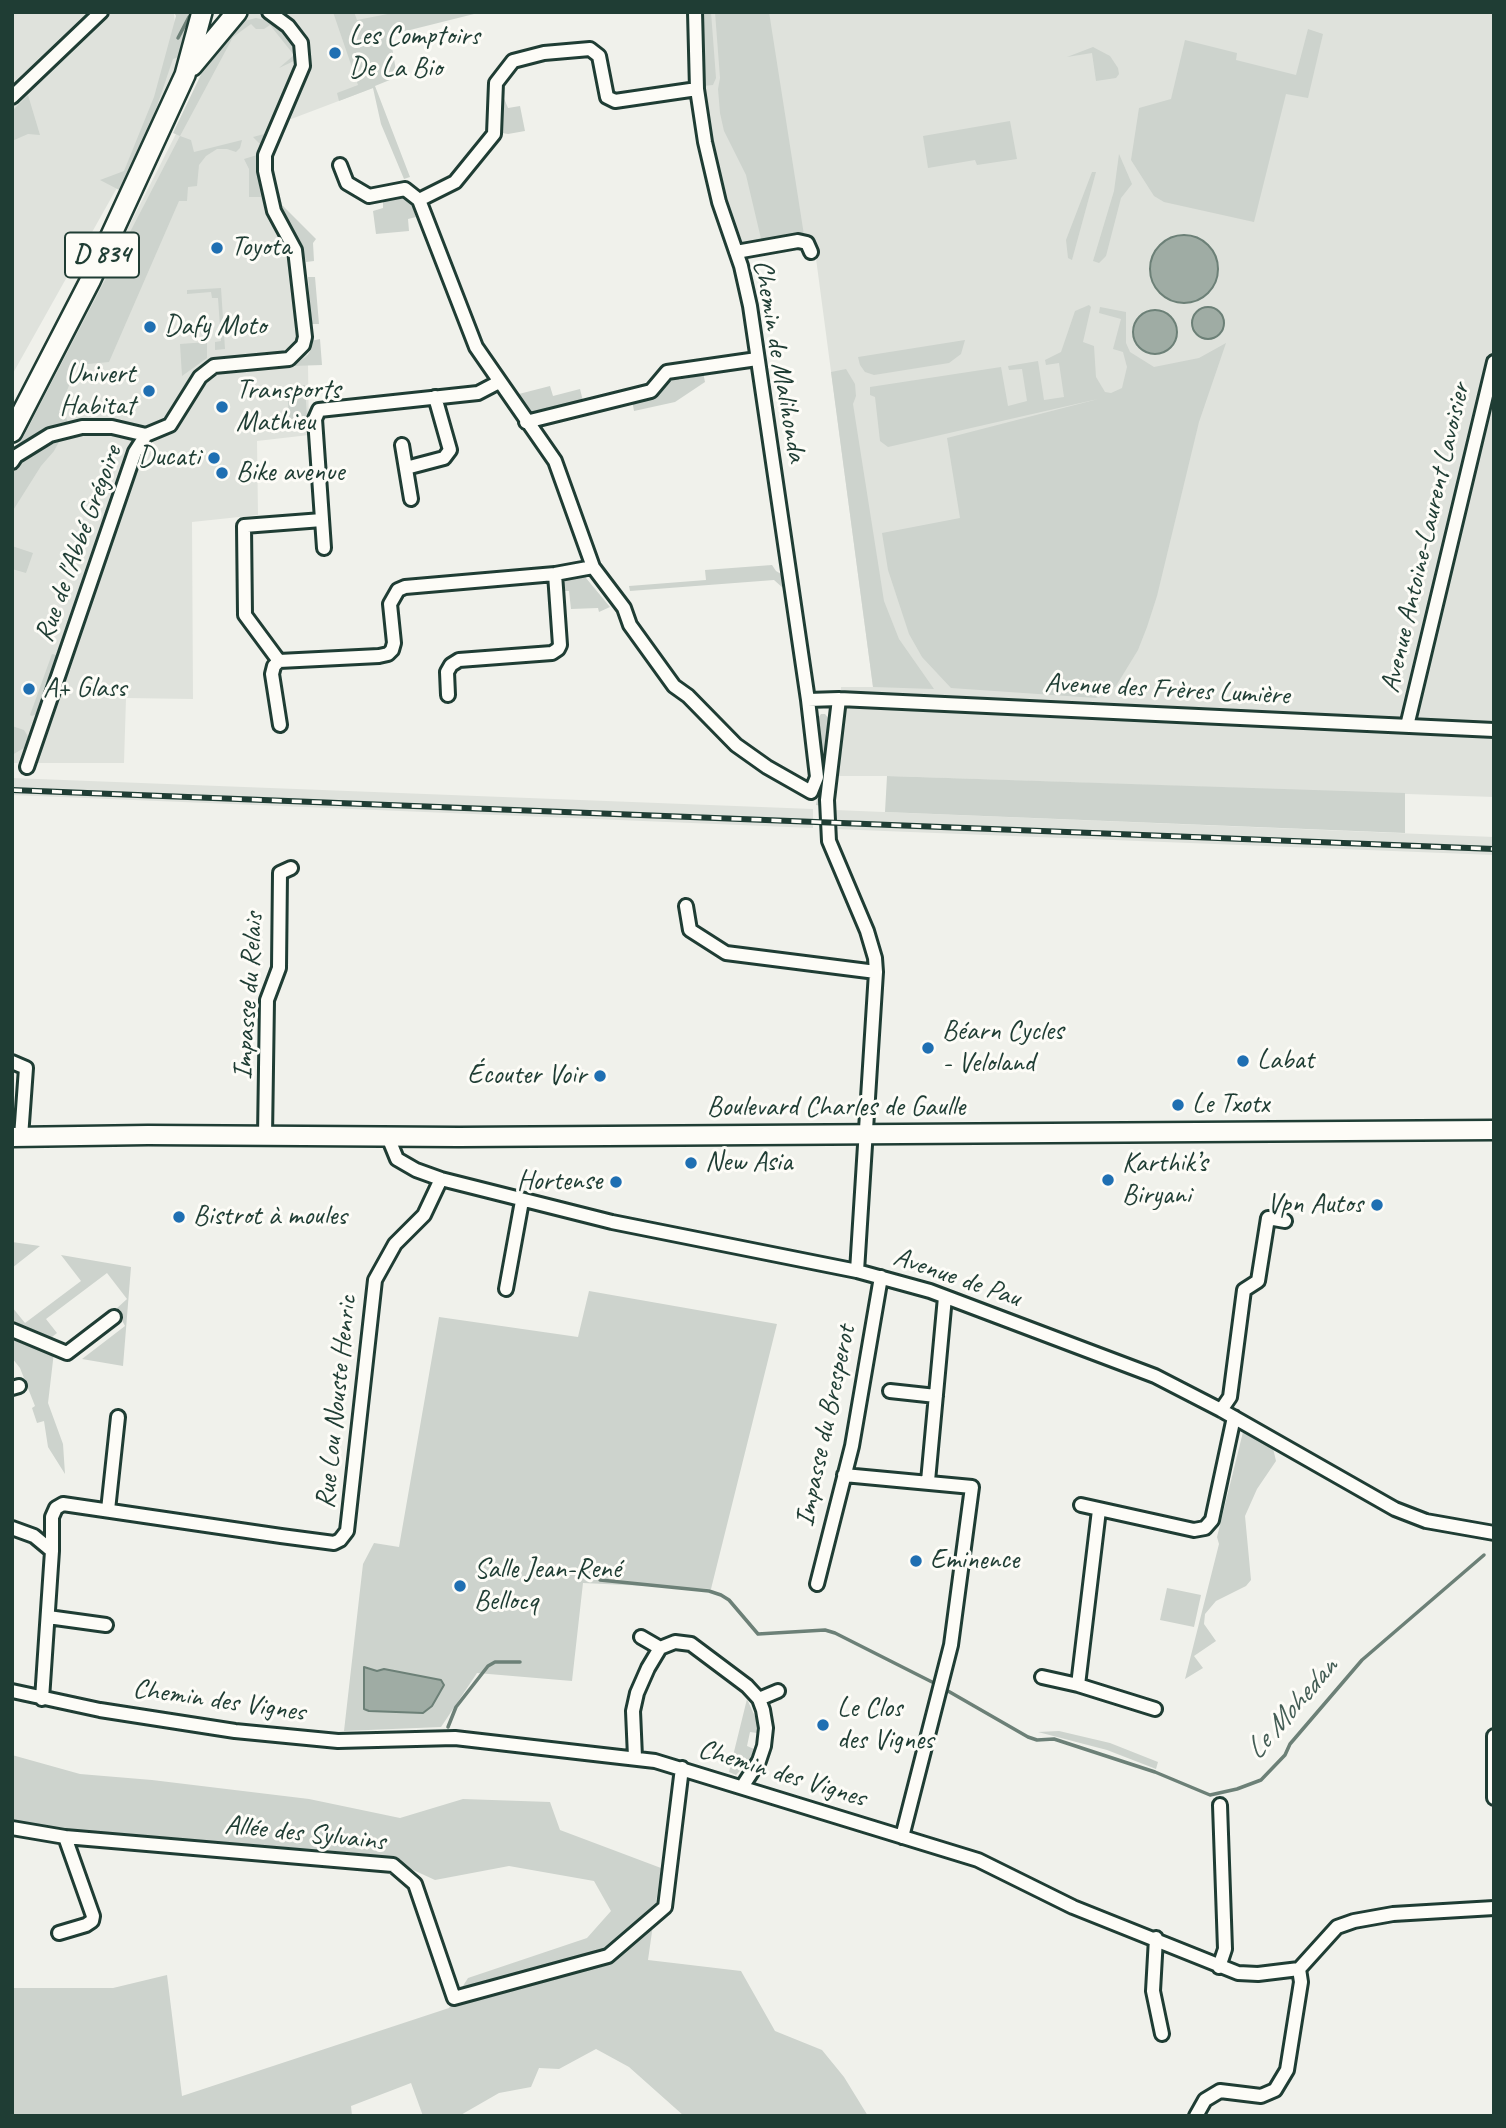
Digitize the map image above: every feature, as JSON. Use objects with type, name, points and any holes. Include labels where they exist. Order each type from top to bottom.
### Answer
[{"type":"main road","name":"D 834","points":[[12,432],[90,281],[185,75],[202,12]]},
{"type":"main road","name":"D 834","points":[[185,75],[237,12]]},
{"type":"main road","name":"Boulevard Charles de Gaulle","points":[[17,1137],[867,1135],[1494,1129]]},
{"type":"street","points":[[12,97],[101,12]]},
{"type":"street","points":[[146,435],[170,425],[200,377],[215,366],[289,359],[303,345],[305,337],[295,250],[274,211],[265,171],[265,155],[303,66],[301,43],[288,26],[269,12]]},
{"type":"street","points":[[283,12],[288,26]]},
{"type":"street","name":"Chemin de Malihonda","points":[[593,567],[624,608],[630,625],[674,686],[688,696],[736,745],[767,767],[811,792],[817,777],[808,700],[750,306],[719,202],[705,142],[697,89],[695,12]]},
{"type":"street","points":[[419,200],[455,182],[494,134],[496,83],[513,61],[544,53],[590,49],[599,56],[607,97],[615,102],[697,89]]},
{"type":"street","points":[[280,725],[272,674],[274,666],[279,661],[388,654],[394,643],[390,604],[393,596],[405,587],[555,574],[593,567],[555,461],[476,347],[419,200],[405,189],[369,196],[347,183],[340,165]]},
{"type":"street","points":[[736,252],[798,241],[807,243],[811,251]]},
{"type":"street","points":[[526,422],[651,391],[667,372],[757,359]]},
{"type":"street","name":"Avenue Antoine-Laurent Lavoisier","points":[[1407,726],[1494,362]]},
{"type":"street","points":[[324,548],[315,419],[319,410],[478,393],[499,382]]},
{"type":"street","points":[[406,468],[443,458],[450,450],[435,397]]},
{"type":"street","name":"Rue de l'Abbé Grégoire","points":[[12,462],[16,456],[50,435],[82,427],[112,427],[146,435],[135,452],[27,767]]},
{"type":"street","points":[[402,444],[411,499]]},
{"type":"street","points":[[279,661],[246,615],[244,526],[322,520]]},
{"type":"street","points":[[448,695],[447,672],[459,660],[552,653],[558,649],[560,645],[555,574]]},
{"type":"street","points":[[806,685],[839,699]]},
{"type":"street","points":[[808,700],[839,699]]},
{"type":"street","points":[[839,699],[827,800],[829,841],[867,930],[876,972],[857,1271]]},
{"type":"street","name":"Avenue des Frères Lumière","points":[[839,699],[1494,730]]},
{"type":"street","name":"Impasse du Relais","points":[[265,1136],[267,1000],[279,968],[280,873],[292,868]]},
{"type":"street","points":[[686,906],[690,930],[726,953],[876,972]]},
{"type":"street","points":[[12,1062],[26,1068],[17,1137]]},
{"type":"street","name":"Avenue de Pau","points":[[388,1137],[397,1159],[416,1170],[441,1179],[612,1222],[857,1271],[945,1297],[1120,1360],[1155,1376],[1234,1417],[1395,1509],[1426,1521],[1494,1533]]},
{"type":"street","name":"Rue Lou Nouste Henric","points":[[52,1551],[52,1517],[56,1508],[63,1504],[334,1543],[341,1540],[347,1531],[375,1280],[395,1244],[424,1215],[441,1179]]},
{"type":"street","points":[[506,1289],[522,1200]]},
{"type":"street","points":[[1221,1410],[1230,1397],[1244,1290],[1258,1281],[1268,1218],[1285,1221]]},
{"type":"street","name":"Impasse du Bresperot","points":[[817,1584],[852,1446],[881,1277]]},
{"type":"street","points":[[928,1481],[945,1297]]},
{"type":"street","points":[[12,1330],[67,1353],[114,1317]]},
{"type":"street","points":[[890,1391],[936,1396]]},
{"type":"street","points":[[108,1510],[118,1417]]},
{"type":"street","points":[[1081,1505],[1194,1530],[1205,1528],[1212,1520],[1234,1417]]},
{"type":"street","points":[[844,1475],[972,1487],[951,1645],[902,1836]]},
{"type":"street","points":[[1078,1685],[1099,1510]]},
{"type":"street","points":[[12,1528],[34,1536],[52,1551],[42,1699]]},
{"type":"street","points":[[48,1617],[106,1625]]},
{"type":"street","points":[[641,1637],[660,1648]]},
{"type":"street","points":[[635,1757],[634,1711],[637,1693],[660,1648],[675,1642],[691,1644],[747,1686],[759,1699],[766,1728],[764,1746],[759,1761],[742,1787]]},
{"type":"street","points":[[1042,1677],[1156,1709]]},
{"type":"street","name":"Chemin des Vignes","points":[[12,1691],[42,1699],[235,1731],[338,1741],[455,1738],[635,1757],[682,1768],[978,1860],[1073,1907],[1156,1938],[1219,1967],[1238,1973],[1258,1974],[1298,1969]]},
{"type":"street","points":[[759,1699],[778,1691]]},
{"type":"street","points":[[1493,1796],[1494,1736]]},
{"type":"street","name":"Allée des Sylvains","points":[[65,1837],[393,1865],[415,1885],[454,1998],[608,1956],[665,1907],[682,1768]]},
{"type":"street","points":[[1219,1967],[1225,1949],[1220,1805]]},
{"type":"street","points":[[12,1828],[65,1837],[93,1916],[92,1921],[86,1925],[59,1933]]},
{"type":"street","points":[[1196,2116],[1205,2100],[1220,2091],[1261,2095],[1275,2090],[1287,2070],[1301,1982],[1298,1969],[1337,1927],[1392,1914],[1494,1908]]},
{"type":"street","points":[[1156,1938],[1153,1991],[1162,2034]]},
{"type":"shaded area","points":[[12,12],[174,12],[179,77],[12,375]]},
{"type":"shaded area","points":[[174,12],[195,12],[194,19],[179,57],[173,59],[144,144],[123,192],[100,180],[124,171],[154,97],[176,16]]},
{"type":"shaded area","points":[[238,12],[436,12],[358,22],[373,88],[278,124],[265,171],[295,250],[308,365],[309,435],[257,441],[258,515],[192,522],[193,699],[126,698],[124,763],[12,763],[12,456]]},
{"type":"shaded area","points":[[333,12],[354,12],[357,20],[398,12],[482,12],[390,35],[397,77],[375,86],[410,177],[404,179],[381,124],[373,88],[339,101],[337,93],[358,85]]},
{"type":"shaded area","points":[[695,12],[1494,12],[1494,797],[837,776],[841,687],[873,687],[813,236],[735,249],[705,142]]},
{"type":"shaded area","points":[[700,12],[711,12],[716,78],[713,85],[703,86]]},
{"type":"shaded area","points":[[715,12],[769,12],[804,235],[762,243],[746,175],[724,131],[720,113]]},
{"type":"shaded area","points":[[256,18],[270,21],[278,27],[293,45],[296,60],[279,68],[294,55],[270,25],[264,29],[256,29],[251,24],[233,37],[180,136],[173,133],[207,62],[210,63],[226,35],[240,22]]},
{"type":"shaded area","points":[[1308,29],[1323,34],[1308,98],[1286,94],[1254,222],[1164,202],[1154,196],[1131,160],[1139,108],[1171,99],[1185,40],[1237,53],[1236,60],[1296,75]]},
{"type":"shaded area","points":[[1093,47],[1110,56],[1118,68],[1119,74],[1116,78],[1096,81],[1092,53],[1067,57]]},
{"type":"shaded area","points":[[28,95],[40,135],[28,134],[12,141],[12,111]]},
{"type":"shaded area","points":[[503,96],[508,108],[520,106],[525,131],[508,134],[499,129]]},
{"type":"shaded area","points":[[1010,121],[1017,159],[977,165],[975,160],[928,168],[923,136]]},
{"type":"shaded area","points":[[264,134],[261,142],[264,146],[263,183],[259,184],[261,197],[249,197],[249,169],[244,159],[257,155],[260,144],[253,137]]},
{"type":"shaded area","points":[[180,136],[191,140],[194,152],[242,140],[236,152],[217,149],[199,165],[197,186],[188,187],[187,201],[179,201],[109,362],[78,365],[62,402],[68,424],[46,431],[16,451]]},
{"type":"shaded area","points":[[1119,154],[1132,184],[1121,198],[1106,256],[1099,263],[1093,261],[1114,191]]},
{"type":"shaded area","points":[[1092,172],[1096,172],[1072,260],[1068,258],[1066,240]]},
{"type":"shaded area","points":[[279,192],[282,205],[316,239],[313,243],[314,261],[306,262],[300,241],[281,211],[276,193]]},
{"type":"shaded area","points":[[396,197],[407,200],[413,208],[416,217],[408,219],[409,231],[376,234],[373,211],[383,208],[383,201]]},
{"type":"shaded area","points":[[1177,235],[1191,235],[1203,240],[1213,250],[1218,269],[1213,288],[1203,298],[1191,303],[1177,303],[1165,298],[1155,288],[1150,276],[1150,262],[1155,250],[1165,240]]},
{"type":"shaded area","points":[[308,277],[315,277],[319,324],[311,324]]},
{"type":"shaded area","points":[[221,288],[225,349],[215,350],[215,342],[221,341],[218,298],[212,298],[211,292],[187,294],[187,290]]},
{"type":"shaded area","points":[[1089,305],[1091,307],[1083,342],[1094,346],[1096,377],[1105,392],[1111,393],[1122,388],[1127,367],[1123,352],[1113,349],[1121,319],[1099,313],[1100,307],[1126,312],[1126,343],[1130,352],[1154,367],[1199,358],[1226,343],[1199,422],[1147,627],[1138,650],[1116,686],[1096,698],[951,688],[922,657],[909,634],[888,570],[882,533],[960,518],[947,438],[1098,399],[888,447],[880,441],[875,397],[870,395],[870,387],[1001,367],[1008,406],[1027,401],[1022,369],[1009,370],[1008,366],[1038,361],[1044,400],[1064,397],[1059,363],[1046,365],[1045,360],[1061,352],[1075,311]]},
{"type":"shaded area","points":[[1208,307],[1219,312],[1224,323],[1219,334],[1208,339],[1197,334],[1192,323],[1197,312]]},
{"type":"shaded area","points":[[1155,310],[1171,316],[1177,332],[1171,348],[1155,354],[1139,348],[1133,332],[1139,316]]},
{"type":"shaded area","points":[[320,339],[322,365],[292,366],[306,357],[311,350],[311,341]]},
{"type":"shaded area","points":[[965,340],[961,354],[949,363],[874,375],[865,372],[858,357]]},
{"type":"shaded area","points":[[207,342],[207,358],[182,376],[180,344]]},
{"type":"shaded area","points":[[846,369],[855,384],[856,396],[853,404],[884,601],[899,639],[934,689],[873,687],[831,372]]},
{"type":"shaded area","points":[[703,372],[705,382],[675,402],[634,411],[632,400],[659,394],[672,378],[678,377],[679,380]]},
{"type":"shaded area","points":[[305,385],[307,418],[289,419],[287,386]]},
{"type":"shaded area","points":[[550,386],[553,396],[580,389],[583,401],[535,413],[524,409],[515,395]]},
{"type":"shaded area","points":[[61,438],[12,512],[12,467],[46,440]]},
{"type":"shaded area","points":[[12,546],[33,553],[26,573],[12,569]]},
{"type":"shaded area","points":[[772,565],[781,574],[783,588],[774,580],[630,591],[629,586],[706,580],[705,570]]},
{"type":"shaded area","points":[[585,575],[610,607],[599,612],[598,608],[571,609],[569,591],[563,591],[562,583],[566,578]]},
{"type":"shaded area","points":[[52,654],[57,655],[39,713],[32,716],[30,715]]},
{"type":"shaded area","points":[[821,714],[825,714],[830,720],[822,806],[816,805],[822,771],[816,721]]},
{"type":"shaded area","points":[[12,726],[24,730],[29,738],[24,748],[12,755]]},
{"type":"shaded area","points":[[887,776],[1405,793],[1405,833],[885,812]]},
{"type":"shaded area","points":[[12,778],[813,809],[813,828],[12,795]]},
{"type":"shaded area","points":[[835,810],[1494,837],[1494,855],[834,829]]},
{"type":"shaded area","points":[[12,1242],[40,1246],[12,1268]]},
{"type":"shaded area","points":[[61,1255],[131,1267],[123,1366],[82,1359],[125,1326],[116,1309],[127,1299],[107,1273],[46,1319],[57,1333],[52,1337],[57,1343],[12,1326],[12,1307],[25,1323],[81,1281]]},
{"type":"shaded area","points":[[589,1291],[777,1324],[711,1589],[583,1583],[572,1681],[477,1673],[441,1727],[344,1731],[363,1564],[374,1543],[399,1547],[439,1317],[578,1337]]},
{"type":"shaded area","points":[[12,1336],[54,1352],[48,1403],[63,1444],[65,1474],[48,1447],[44,1421],[37,1423],[32,1408],[35,1406],[20,1368],[12,1358]]},
{"type":"shaded area","points":[[1243,1432],[1273,1448],[1276,1461],[1257,1489],[1245,1516],[1251,1580],[1246,1586],[1216,1601],[1205,1614],[1204,1624],[1216,1641],[1194,1656],[1203,1668],[1185,1679],[1219,1544],[1217,1537]]},
{"type":"shaded area","points":[[1167,1588],[1201,1595],[1194,1627],[1160,1620]]},
{"type":"shaded area","points":[[364,1667],[441,1680],[444,1685],[432,1706],[423,1713],[369,1711],[364,1709]]},
{"type":"shaded area","points":[[747,1699],[757,1721],[757,1733],[750,1732],[747,1746],[754,1749],[750,1760],[736,1775],[729,1772]]},
{"type":"shaded area","points":[[1059,1731],[1110,1743],[1158,1762],[1156,1769],[1107,1750],[1038,1732]]},
{"type":"shaded area","points":[[12,1755],[80,1774],[309,1799],[400,1818],[463,1799],[550,1802],[560,1830],[661,1868],[648,1960],[741,1971],[775,2031],[822,2050],[844,2077],[868,2116],[684,2116],[629,2067],[596,2049],[559,2069],[539,2068],[531,2087],[499,2093],[459,2116],[423,2116],[411,2083],[351,2106],[352,2116],[12,2116],[12,1988],[113,1988],[167,1975],[182,2096],[449,2008],[468,1978],[587,1938],[611,1911],[594,1881],[509,1866],[435,1880],[387,1858],[68,1832],[12,1822]]},
{"type":"waterway","points":[[178,38],[189,17],[191,18]]},
{"type":"waterway","name":"Le Mohedan","points":[[948,1691],[1028,1737],[1037,1740],[1054,1739],[1155,1772],[1210,1795],[1237,1789],[1261,1780],[1285,1755],[1290,1744],[1362,1660],[1484,1555]]},
{"type":"waterway","name":"Le Mohedan","points":[[600,1580],[709,1591],[729,1600],[758,1634],[825,1630],[932,1682]]},
{"type":"waterway","name":"Le Mohedan","points":[[448,1727],[456,1707],[488,1666],[495,1662],[520,1662]]},
{"type":"railway","points":[[12,790],[1494,849]]},
{"type":"place","name":"Les Comptoirs De La Bio","points":[[335,53]]},
{"type":"place","name":"Toyota","points":[[217,248]]},
{"type":"place","name":"Dafy Moto","points":[[150,327]]},
{"type":"place","name":"Univert Habitat","points":[[149,391]]},
{"type":"place","name":"Transports Mathieu","points":[[222,407]]},
{"type":"place","name":"Ducati","points":[[214,458]]},
{"type":"place","name":"Bike avenue","points":[[222,473]]},
{"type":"place","name":"A+ Glass","points":[[29,689]]},
{"type":"place","name":"Béarn Cycles - Veloland","points":[[928,1048]]},
{"type":"place","name":"Labat","points":[[1243,1061]]},
{"type":"place","name":"Écouter Voir","points":[[600,1076]]},
{"type":"place","name":"Le Txotx","points":[[1178,1105]]},
{"type":"place","name":"New Asia","points":[[691,1163]]},
{"type":"place","name":"Karthik’s Biryani","points":[[1108,1180]]},
{"type":"place","name":"Hortense","points":[[616,1182]]},
{"type":"place","name":"Vpn Autos","points":[[1377,1205]]},
{"type":"place","name":"Bistrot à moules","points":[[179,1217]]},
{"type":"place","name":"Eminence","points":[[916,1561]]},
{"type":"place","name":"Salle Jean-René Bellocq","points":[[460,1586]]},
{"type":"place","name":"Le Clos des Vignes","points":[[823,1725]]}]
